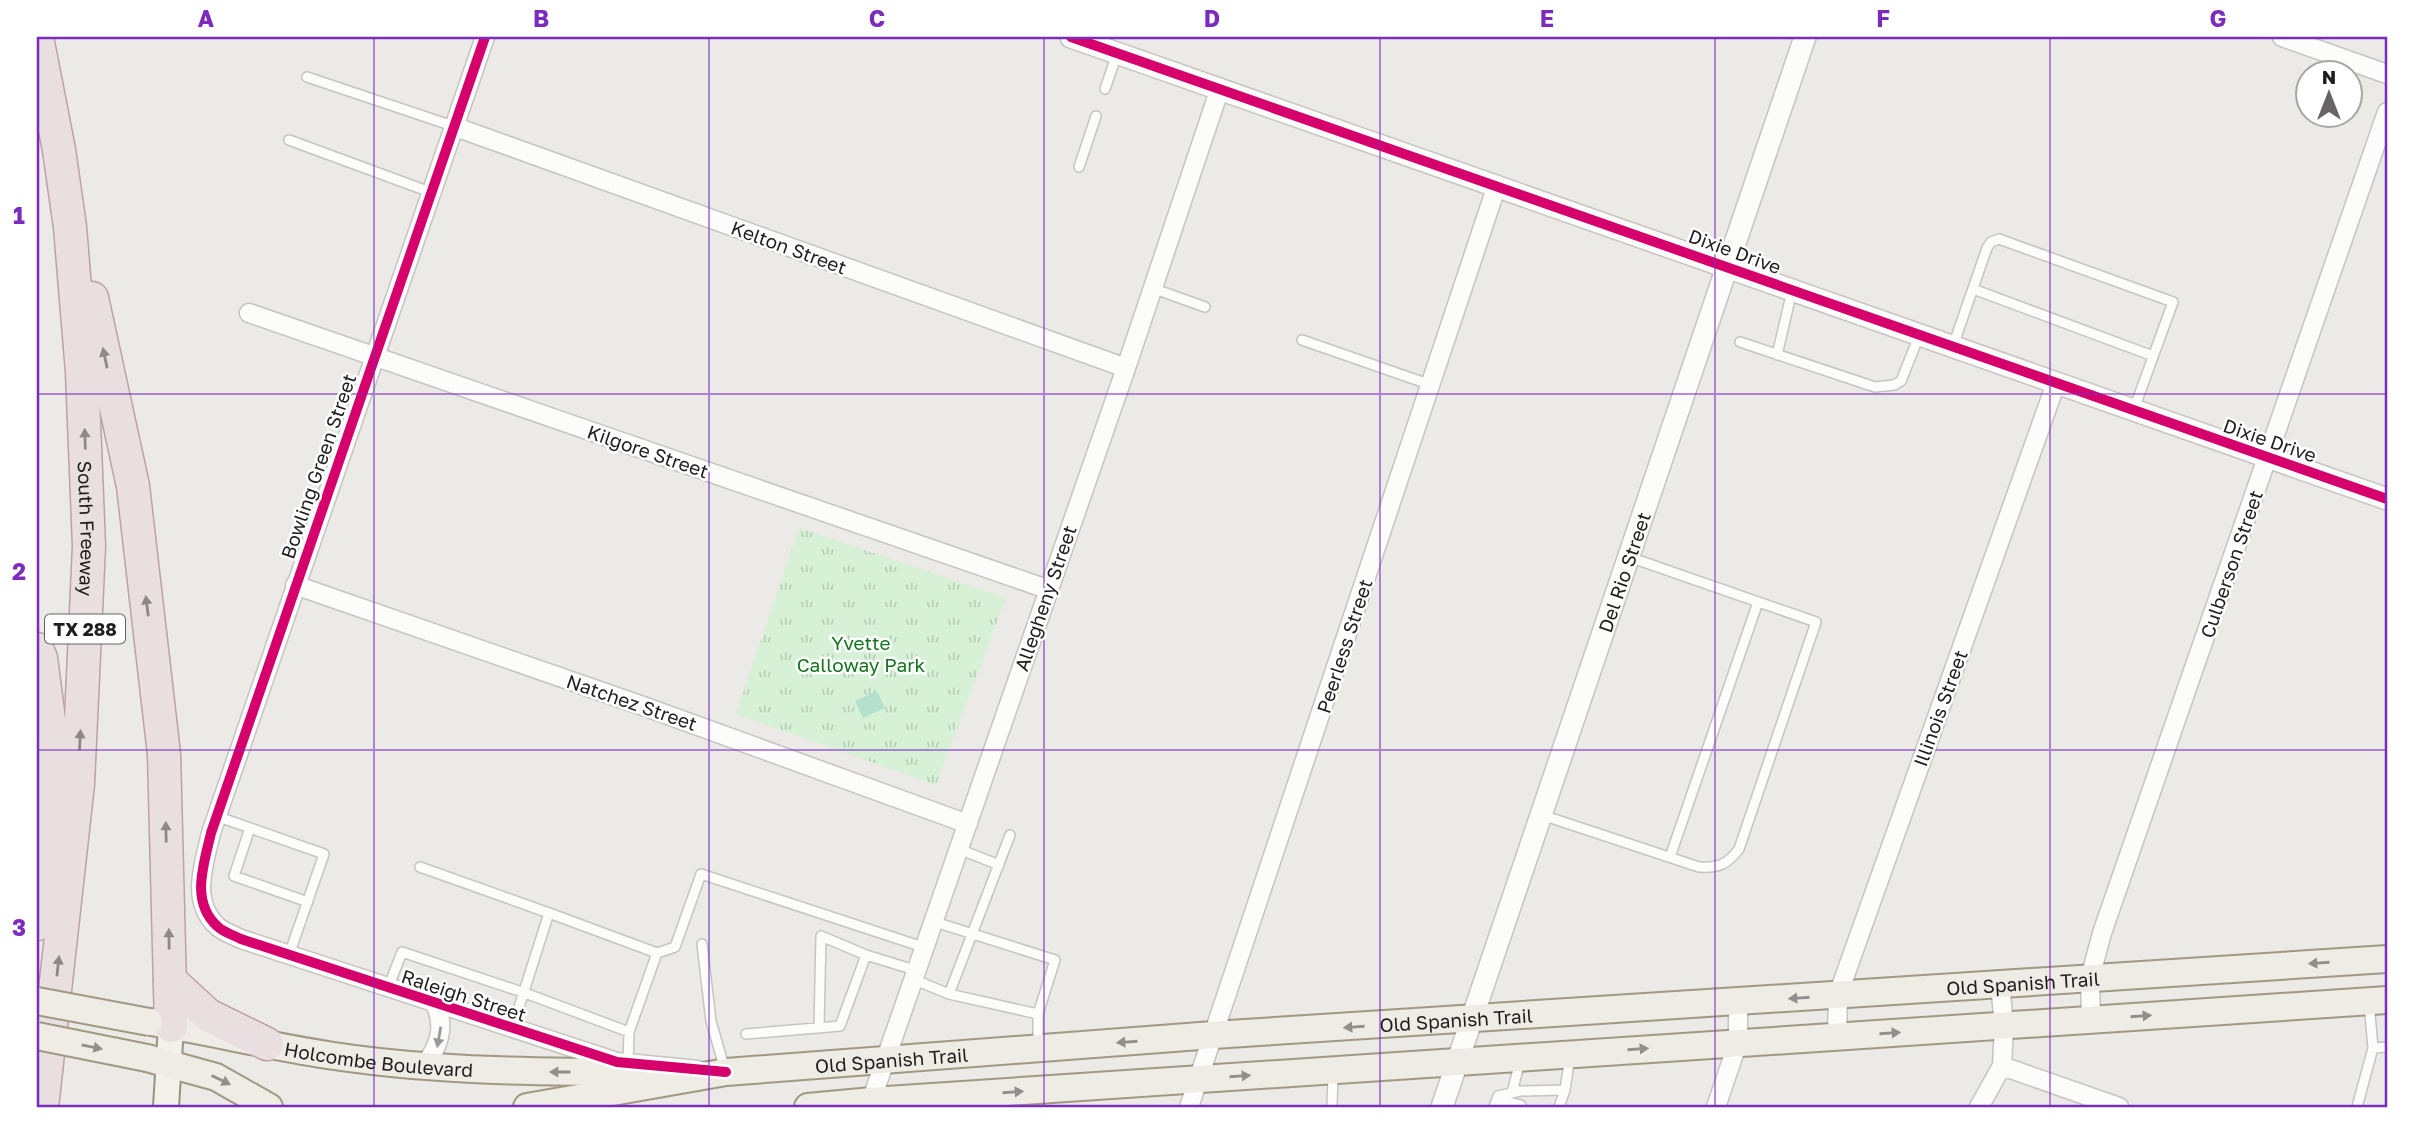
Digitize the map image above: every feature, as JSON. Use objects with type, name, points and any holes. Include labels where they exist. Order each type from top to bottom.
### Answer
[{"type":"highway","name":"South Freeway","points":[[37,37],[60,150],[70,227],[82,372],[89,546],[78,784],[42,1107]]},
{"type":"highway","points":[[60,150],[133,486],[164,754],[170,980],[160,1024]]},
{"type":"highway","points":[[37,649],[41,658],[51,735],[37,924]]},
{"type":"highway","points":[[170,980],[208,1015],[267,1044]]},
{"type":"main road","name":"Old Spanish Trail","points":[[527,1107],[726,1072],[1213,1035],[2376,960]]},
{"type":"main road","points":[[2376,960],[2378,1000]]},
{"type":"main road","name":"Old Spanish Trail","points":[[808,1107],[975,1101],[1198,1079],[2378,1000]]},
{"type":"main road","name":"Holcombe Boulevard","points":[[37,1001],[334,1056],[424,1066],[536,1073],[726,1072]]},
{"type":"main road","points":[[160,1024],[158,1060],[166,1107]]},
{"type":"main road","points":[[37,1036],[158,1060],[216,1077],[269,1107]]},
{"type":"street","name":"Bowling Green Street","points":[[204,911],[200,891],[216,816],[485,37]]},
{"type":"street","name":"Dixie Drive","points":[[1070,37],[2268,458],[2386,496]]},
{"type":"street","name":"Del Rio Street","points":[[1442,1107],[1805,37]]},
{"type":"street","points":[[2282,37],[2387,74]]},
{"type":"street","name":"Allegheny Street","points":[[870,1104],[1126,368],[1220,88]]},
{"type":"street","name":"Culberson Street","points":[[2091,1019],[2090,978],[2102,933],[2387,112]]},
{"type":"street","name":"Kelton Street","points":[[453,126],[1126,368]]},
{"type":"street","name":"Peerless Street","points":[[1189,1107],[1497,186]]},
{"type":"street","name":"Kilgore Street","points":[[249,313],[1047,590]]},
{"type":"street","name":"Illinois Street","points":[[1837,1036],[1838,995],[2056,383]]},
{"type":"street","name":"Natchez Street","points":[[295,585],[643,706],[968,824]]},
{"type":"street","name":"Raleigh Street","points":[[204,911],[218,927],[241,939],[617,1062],[726,1072]]},
{"type":"street","points":[[1979,1107],[1993,1087],[2002,1066],[2004,1026],[2000,983]]},
{"type":"street","points":[[1716,1107],[1738,1042],[1738,1002]]},
{"type":"street","name":"Raleigh Street","points":[[424,1066],[436,1051],[440,1035],[441,1017],[435,1004]]},
{"type":"street","points":[[2002,1066],[2119,1107]]},
{"type":"lane","points":[[1105,89],[1117,54]]},
{"type":"lane","points":[[307,78],[453,126]]},
{"type":"lane","points":[[1079,167],[1096,116]]},
{"type":"lane","points":[[289,140],[430,192]]},
{"type":"lane","points":[[1953,346],[1987,248],[1991,242],[1999,239],[2173,302],[2134,410]]},
{"type":"lane","points":[[1152,288],[1205,307]]},
{"type":"lane","points":[[1777,355],[1792,289]]},
{"type":"lane","points":[[1973,289],[2153,356]]},
{"type":"lane","points":[[1740,342],[1875,387],[1900,381],[1919,334]]},
{"type":"lane","points":[[1302,340],[1431,385]]},
{"type":"lane","points":[[1540,815],[1699,867],[1713,868],[1724,865],[1739,849],[1816,622],[1629,557]]},
{"type":"lane","points":[[1670,858],[1758,602]]},
{"type":"lane","points":[[216,816],[324,854],[289,955]]},
{"type":"lane","points":[[250,828],[234,876],[308,902]]},
{"type":"lane","points":[[949,994],[1010,835]]},
{"type":"lane","points":[[959,849],[999,865]]},
{"type":"lane","points":[[420,867],[657,953],[675,947],[701,874],[926,948]]},
{"type":"lane","points":[[512,1029],[549,912]]},
{"type":"lane","points":[[935,922],[1055,960],[1038,1014],[1038,1049]]},
{"type":"lane","points":[[819,1028],[821,936],[916,976],[949,994],[1038,1014]]},
{"type":"lane","points":[[702,944],[711,1021],[726,1072]]},
{"type":"lane","points":[[388,988],[402,952],[525,992],[629,1032]]},
{"type":"lane","points":[[628,1063],[629,1032],[657,953]]},
{"type":"lane","points":[[746,1034],[840,1026],[866,955]]},
{"type":"lane","points":[[2357,1107],[2373,1048],[2378,1000]]},
{"type":"lane","points":[[2373,1048],[2387,1047]]},
{"type":"lane","points":[[1559,1107],[1565,1090],[1570,1054]]},
{"type":"lane","points":[[1512,1093],[1520,1058]]},
{"type":"lane","points":[[1332,1107],[1333,1070]]},
{"type":"lane","points":[[1521,1105],[1495,1103],[1498,1096],[1512,1093],[1565,1090]]},
{"type":"green space","name":"Yvette Calloway Park","points":[[799,528],[1006,598],[936,785],[736,714]]},
{"type":"green space","points":[[877,691],[885,708],[863,718],[855,701]]},
{"type":"cycle path","points":[[485,37],[211,833],[201,894],[209,916],[217,926],[241,939],[617,1062],[726,1072]]},
{"type":"cycle path","points":[[1071,37],[2387,499]]}]
